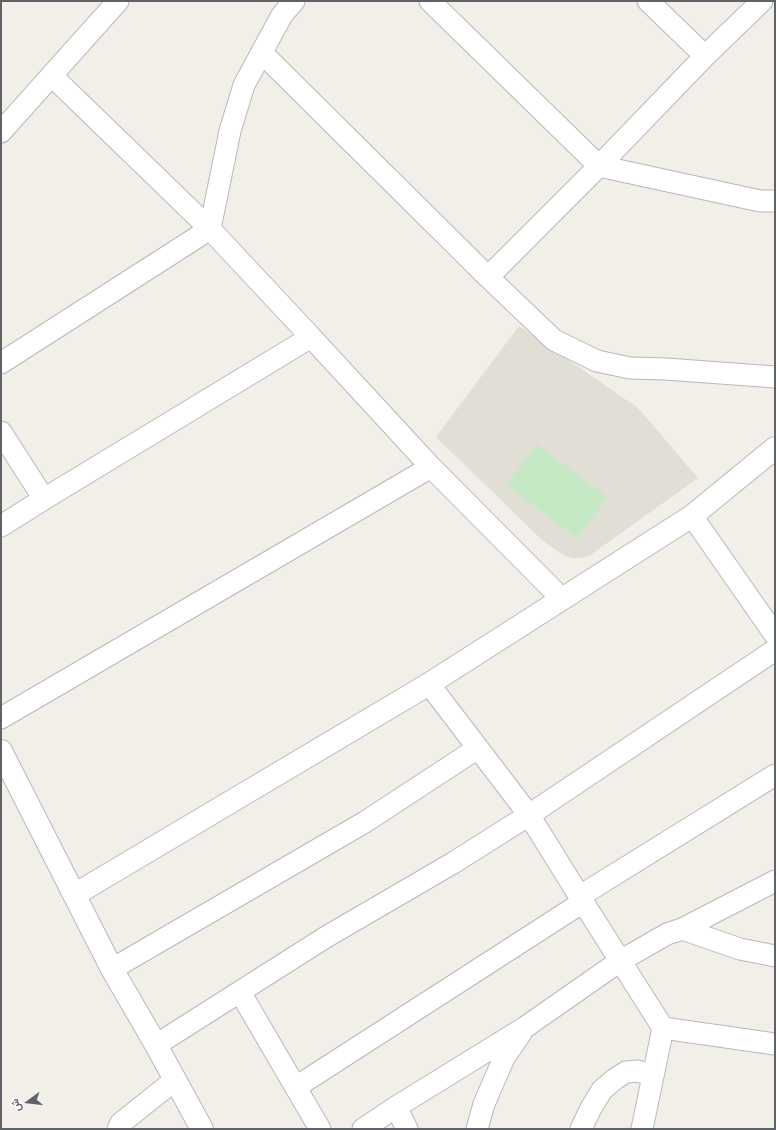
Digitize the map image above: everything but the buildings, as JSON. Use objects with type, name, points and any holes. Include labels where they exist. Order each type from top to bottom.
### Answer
[{"type":"street","points":[[1,132],[118,1]]},
{"type":"street","points":[[1,363],[210,229],[230,131],[244,85],[282,15],[294,1]]},
{"type":"street","points":[[430,1],[599,166],[760,201],[775,201]]},
{"type":"street","points":[[648,1],[705,56]]},
{"type":"street","points":[[488,277],[599,166],[705,56],[762,1]]},
{"type":"street","points":[[262,53],[488,277],[554,340],[597,361],[630,368],[666,369],[775,377]]},
{"type":"street","points":[[52,76],[210,229],[430,467],[562,599]]},
{"type":"street","points":[[1,526],[311,337]]},
{"type":"street","points":[[1,432],[44,499]]},
{"type":"street","points":[[74,896],[429,684],[692,516],[775,448]]},
{"type":"street","points":[[1,718],[430,467]]},
{"type":"street","points":[[692,516],[775,635]]},
{"type":"street","points":[[156,1045],[326,937],[453,863],[775,650]]},
{"type":"street","points":[[429,684],[529,814],[663,1028],[642,1129]]},
{"type":"street","points":[[112,969],[365,822],[478,748]]},
{"type":"street","points":[[1,751],[112,969],[202,1129]]},
{"type":"street","points":[[296,1087],[581,899],[775,775]]},
{"type":"street","points":[[363,1129],[524,1028],[620,961],[667,934],[682,929],[775,881]]},
{"type":"street","points":[[682,929],[740,949],[775,956]]},
{"type":"street","points":[[240,992],[320,1129]]},
{"type":"street","points":[[477,1129],[484,1104],[504,1058],[524,1028]]},
{"type":"street","points":[[663,1028],[775,1044]]},
{"type":"street","points":[[581,1129],[602,1090],[615,1079],[626,1072],[638,1071],[653,1076]]},
{"type":"street","points":[[118,1129],[121,1123],[175,1080]]},
{"type":"street","points":[[396,1107],[407,1129]]},
{"type":"shaded area","points":[[519,326],[638,408],[698,478],[589,556],[572,558],[563,555],[542,540],[436,437]]},
{"type":"green space","points":[[537,444],[607,497],[577,538],[507,485]]}]
